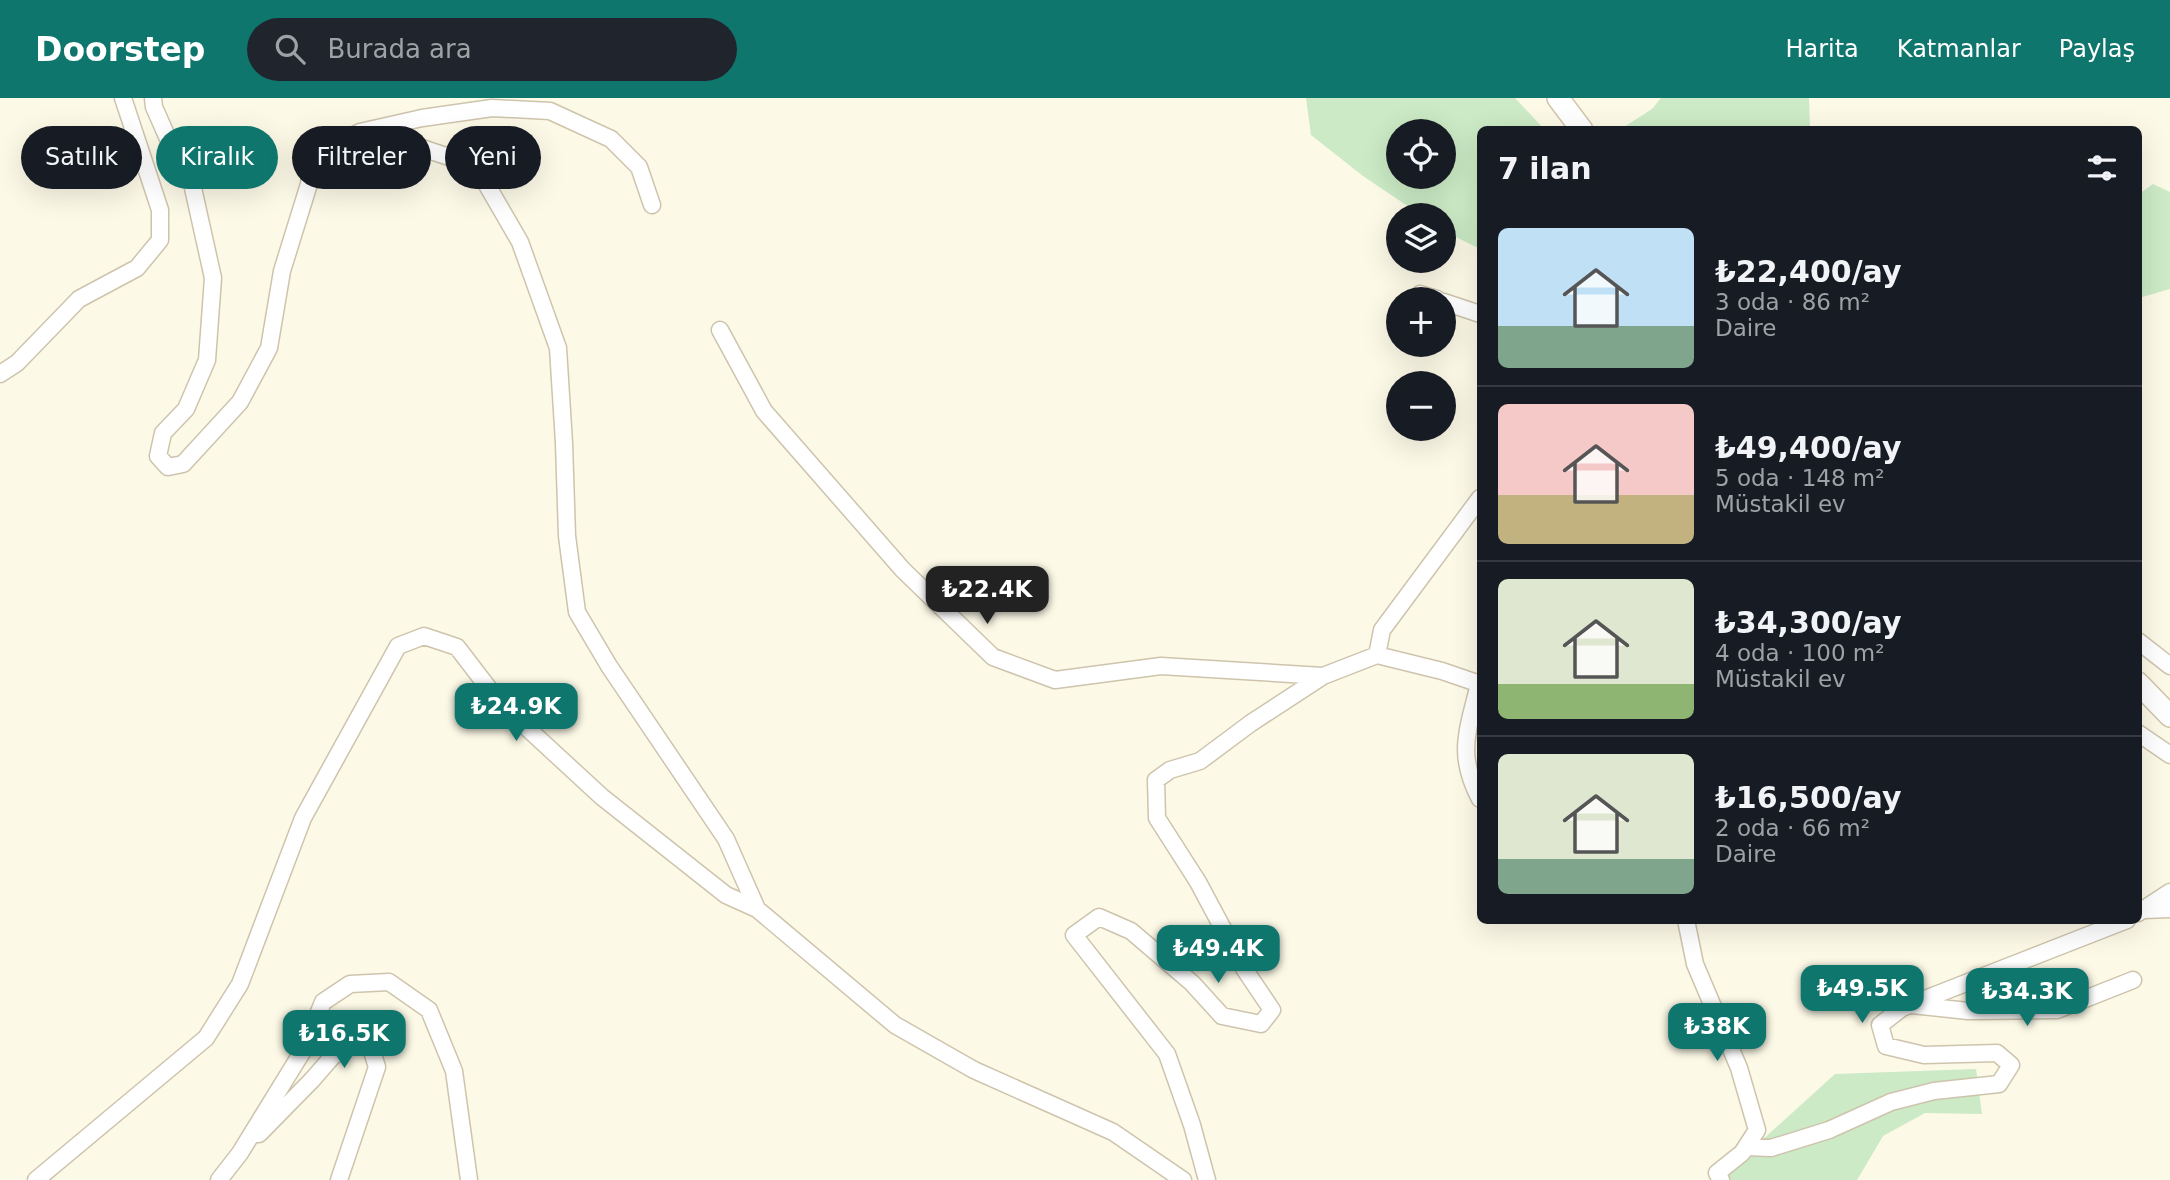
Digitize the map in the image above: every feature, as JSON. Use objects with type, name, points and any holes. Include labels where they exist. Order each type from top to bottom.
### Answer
[{"type":"main road","points":[[1558,98],[1579,126]]},
{"type":"main road","points":[[2142,687],[2170,716]]},
{"type":"street","points":[[0,374],[17,363],[79,299],[137,268],[160,240],[160,210],[123,98]]},
{"type":"street","points":[[153,98],[154,107],[169,141],[191,179],[213,278],[207,360],[186,409],[163,433],[158,456],[168,467],[183,464],[240,402],[269,348],[282,271],[307,189]]},
{"type":"street","points":[[387,126],[492,108],[550,111],[611,139],[639,167],[652,205]]},
{"type":"street","points":[[431,151],[476,166],[520,242],[558,348],[567,536],[577,612],[609,666],[726,839],[757,909]]},
{"type":"street","points":[[1456,306],[1477,313]]},
{"type":"street","points":[[720,330],[764,411],[903,570],[993,657],[1055,680],[1161,666],[1323,676]]},
{"type":"street","points":[[1377,655],[1382,629],[1477,502]]},
{"type":"street","points":[[36,1180],[206,1038],[240,984],[303,818],[398,646],[424,636],[457,647],[500,703],[602,797],[726,895],[757,909],[895,1025],[974,1070],[1114,1132],[1183,1180]]},
{"type":"street","points":[[2142,644],[2170,666]]},
{"type":"street","points":[[1207,1180],[1192,1125],[1167,1054],[1074,935],[1099,916],[1108,919],[1131,931],[1182,974],[1222,1016],[1261,1024],[1272,1010],[1245,970],[1198,882],[1157,818],[1156,780],[1170,770],[1200,761],[1251,723],[1323,676],[1377,655],[1443,671],[1477,683]]},
{"type":"street","points":[[1477,696],[1464,748],[1477,793]]},
{"type":"street","points":[[2142,736],[2170,755]]},
{"type":"street","points":[[2142,911],[2170,892]]},
{"type":"street","points":[[2142,912],[2170,909]]},
{"type":"street","points":[[1687,924],[1695,964],[1739,1068],[1757,1130],[1742,1153],[1717,1173],[1721,1180]]},
{"type":"street","points":[[1746,1147],[1771,1148],[1829,1130],[1891,1102],[1934,1091],[1999,1084],[2011,1065],[1997,1053],[1924,1055],[1886,1046],[1880,1025],[1910,1004],[2117,924]]},
{"type":"street","points":[[1910,1004],[1968,1011],[2057,1010],[2133,980]]},
{"type":"street","points":[[219,1180],[240,1153],[304,1049],[323,1002],[350,984],[389,982],[429,1010],[434,1022],[454,1071],[470,1180]]},
{"type":"street","points":[[240,1153],[331,1057],[357,1041],[370,1045],[377,1067],[339,1180]]},
{"type":"green space","points":[[1306,98],[1515,98],[1541,126],[1477,126],[1477,248],[1456,237],[1456,203],[1403,203],[1363,176],[1311,135]]},
{"type":"green space","points":[[1661,98],[1809,98],[1810,126],[1626,126],[1652,109]]},
{"type":"green space","points":[[2153,184],[2170,192],[2170,289],[2142,297],[2142,192]]},
{"type":"green space","points":[[1976,1069],[1982,1114],[1925,1113],[1883,1136],[1857,1180],[1718,1180],[1835,1074]]}]
